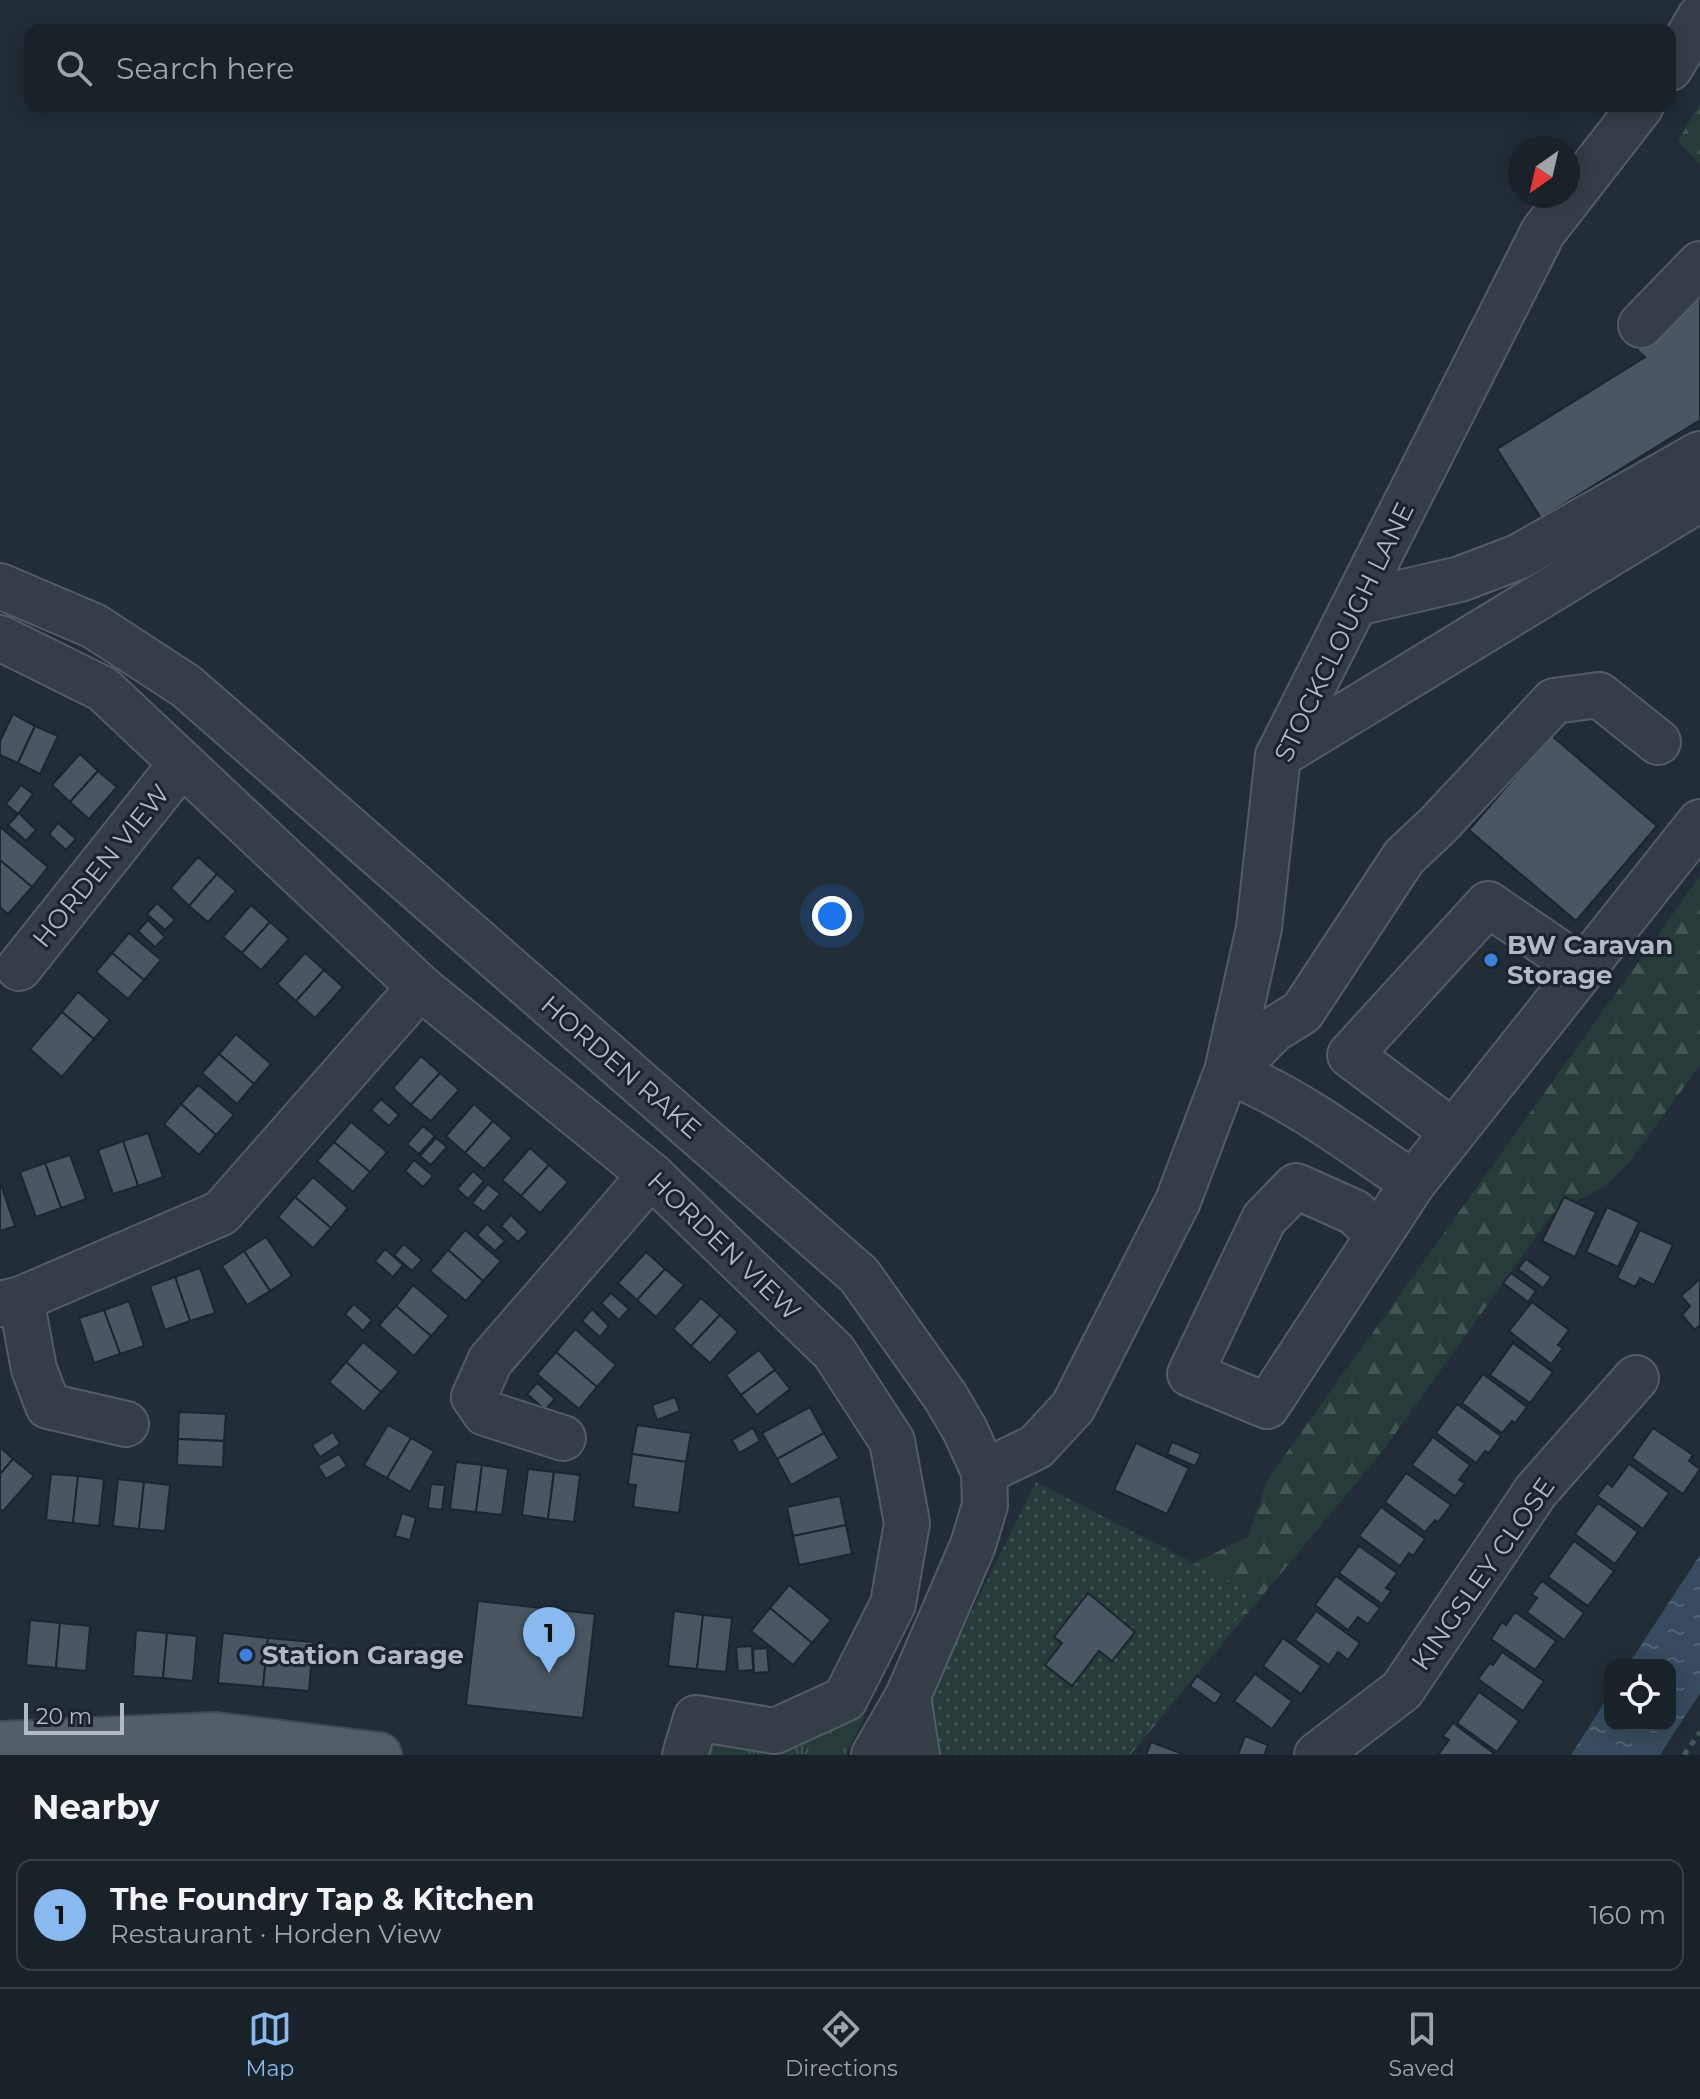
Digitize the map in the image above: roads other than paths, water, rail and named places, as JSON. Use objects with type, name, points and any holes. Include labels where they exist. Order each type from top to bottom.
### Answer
[{"type":"main road","points":[[0,1744],[215,1745],[379,1755]]},
{"type":"street","points":[[1676,58],[1700,17]]},
{"type":"street","name":"STOCKCLOUGH LANE","points":[[984,1472],[1036,1447],[1073,1407],[1178,1201],[1233,1074],[1259,928],[1278,756],[1543,232],[1636,112]]},
{"type":"street","points":[[1641,325],[1700,264]]},
{"type":"street","points":[[1357,603],[1460,579],[1518,557],[1700,454]]},
{"type":"street","points":[[1278,756],[1700,499]]},
{"type":"street","name":"HORDEN RAKE","points":[[0,586],[94,626],[186,686],[859,1275],[945,1396],[984,1472],[985,1505],[973,1545],[908,1696],[874,1755]]},
{"type":"street","name":"HORDEN VIEW","points":[[0,638],[103,689],[420,987],[651,1175],[834,1352],[892,1441],[907,1523],[893,1604],[845,1699],[775,1731],[696,1718],[685,1755]]},
{"type":"street","points":[[1413,1183],[1298,1105],[1233,1074],[1273,1030],[1302,1012],[1404,857],[1554,701],[1599,695],[1658,742]]},
{"type":"street","name":"HORDEN VIEW","points":[[19,968],[182,763]]},
{"type":"street","points":[[1379,1235],[1354,1212],[1296,1186],[1264,1219],[1190,1374],[1267,1406],[1379,1235],[1413,1183],[1700,822]]},
{"type":"street","points":[[1453,1132],[1350,1055],[1488,904],[1583,969]]},
{"type":"street","points":[[126,1424],[48,1406],[10,1302],[221,1213],[420,987]]},
{"type":"street","points":[[563,1438],[485,1413],[474,1397],[490,1361],[651,1175]]},
{"type":"street","name":"KINGSLEY CLOSE","points":[[1317,1755],[1402,1690],[1536,1491],[1636,1378]]},
{"type":"street","points":[[908,1696],[917,1755]]},
{"type":"water","points":[[1700,1555],[1700,1693],[1676,1730],[1676,1659],[1632,1659]]},
{"type":"water","points":[[1604,1703],[1604,1731],[1675,1731],[1660,1755],[1571,1755]]},
{"type":"place","name":"BW Caravan Storage","points":[[1491,960]]},
{"type":"place","name":"Station Garage","points":[[246,1655]]},
{"type":"place","name":"The Foundry Tap & Kitchen","points":[[549,1673]]}]
